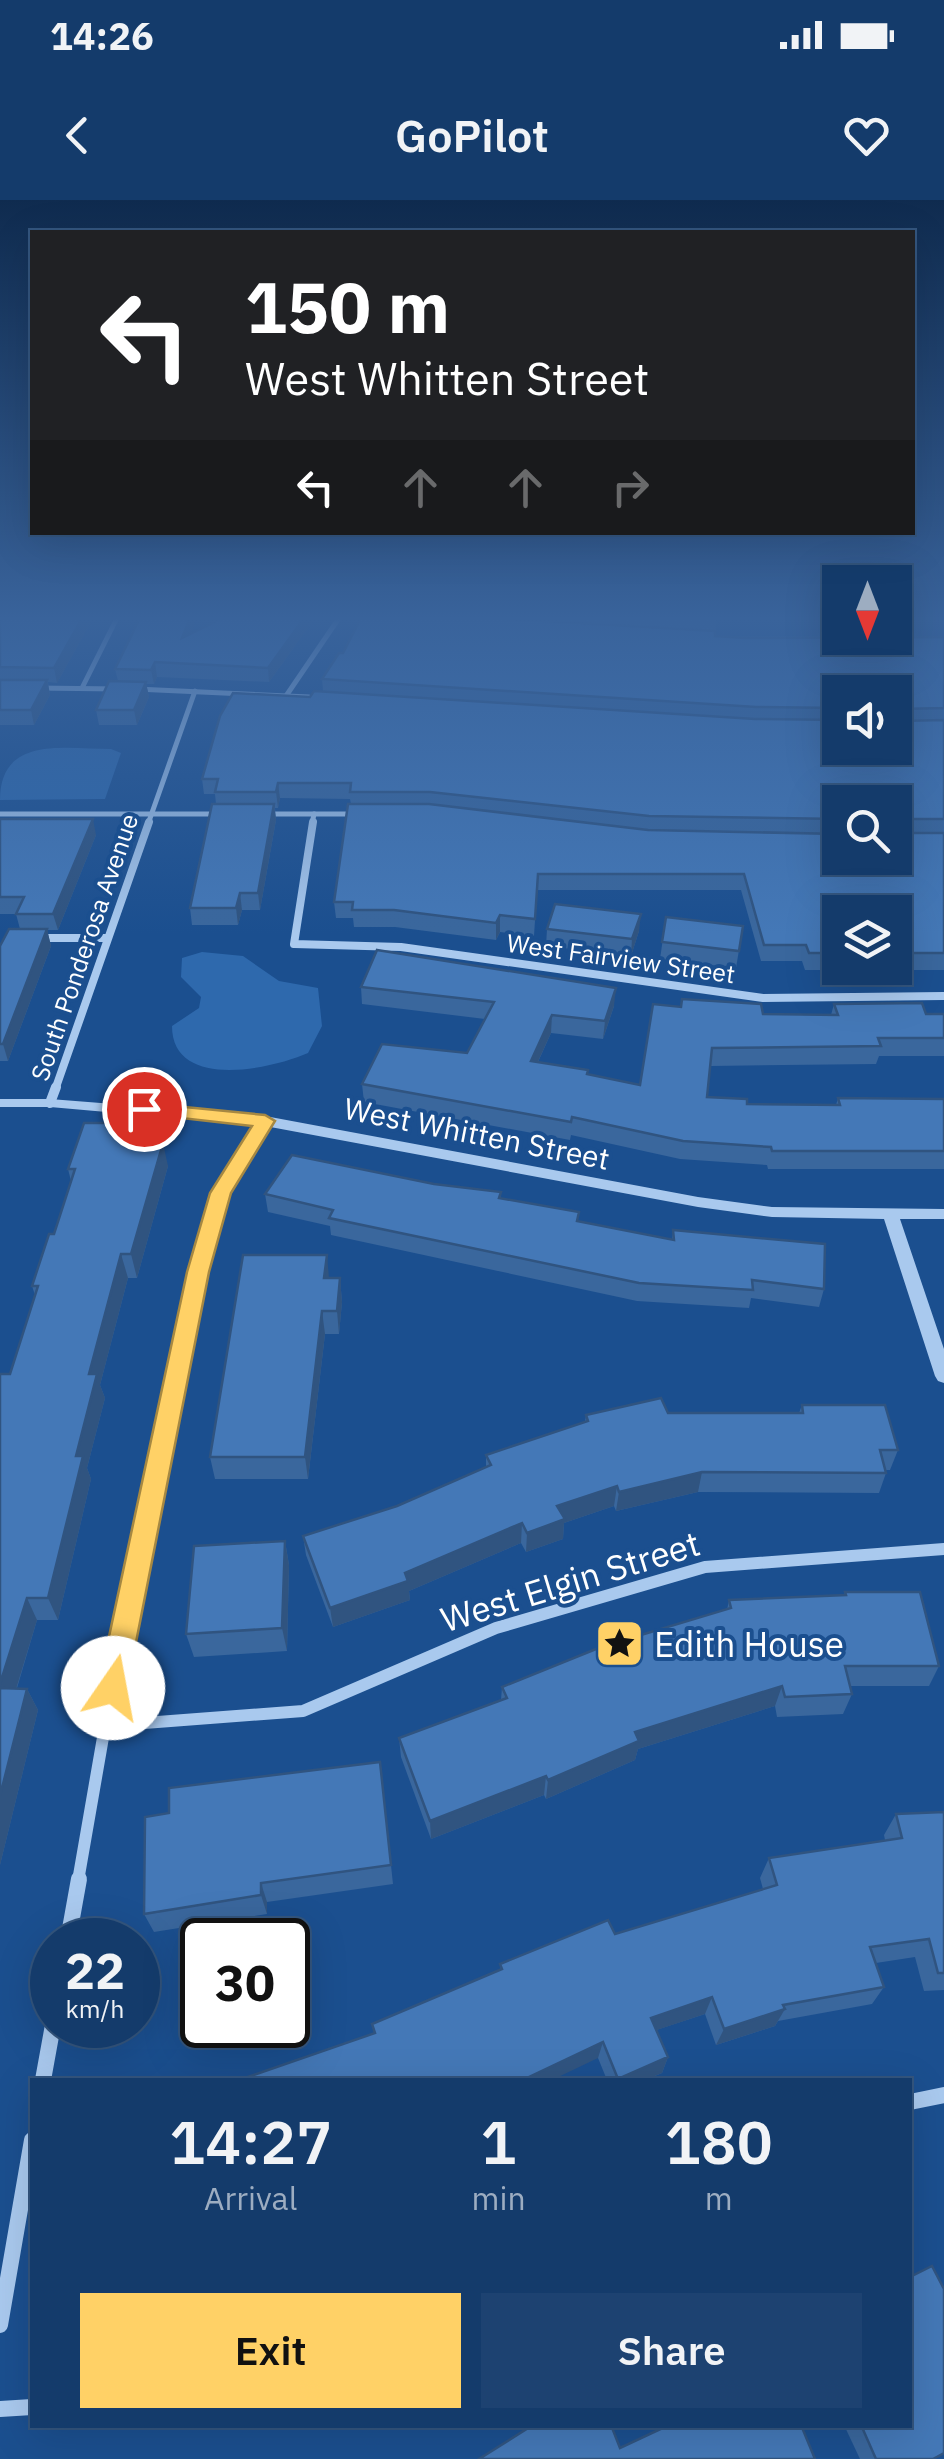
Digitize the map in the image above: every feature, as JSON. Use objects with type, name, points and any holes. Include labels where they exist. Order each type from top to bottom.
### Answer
[{"type":"street","name":"South Ponderosa Avenue","points":[[50,1102],[183,723]]},
{"type":"street","points":[[0,814],[234,814]]},
{"type":"street","points":[[253,814],[362,814]]},
{"type":"street","name":"West Fairview Street","points":[[314,814],[294,944],[401,947],[763,998],[944,996]]},
{"type":"street","points":[[30,938],[108,938]]},
{"type":"street","name":"West Whitten Street","points":[[0,1103],[50,1102],[265,1121],[698,1202],[772,1212],[944,1214]]},
{"type":"street","points":[[72,1918],[105,1726],[198,1272],[220,1193],[265,1121]]},
{"type":"street","points":[[890,1214],[944,1376]]},
{"type":"street","name":"West Elgin Street","points":[[105,1726],[304,1711],[496,1628],[705,1567],[944,1549]]},
{"type":"street","points":[[43,2078],[48,2048]]},
{"type":"street","points":[[912,2102],[944,2095]]},
{"type":"street","points":[[0,2325],[30,2152]]},
{"type":"street","points":[[0,2409],[30,2407]]},
{"type":"shaded area","points":[[56,748],[111,749],[121,753],[105,799],[0,800],[3,779],[23,755]]},
{"type":"shaded area","points":[[202,952],[243,956],[279,981],[318,988],[322,1026],[308,1053],[249,1069],[226,1070],[188,1060],[176,1046],[172,1026],[199,1008],[201,997],[181,977],[182,958]]},
{"type":"building","points":[[218,723],[822,723],[822,765],[912,765],[912,723],[944,723],[944,819],[912,819],[912,785],[822,785],[822,819],[649,816],[430,792],[350,792],[351,783],[278,783],[276,792],[215,792],[218,779],[202,779]]},
{"type":"building","points":[[212,804],[274,804],[258,893],[240,893],[236,908],[190,908]]},
{"type":"building","points":[[348,804],[429,804],[648,830],[822,834],[822,875],[912,875],[912,833],[944,833],[944,953],[912,953],[912,895],[822,895],[822,953],[809,953],[806,945],[764,945],[744,874],[538,874],[535,919],[500,915],[496,923],[394,910],[352,910],[353,902],[334,902]]},
{"type":"building","points":[[0,819],[93,819],[53,914],[16,914],[24,897],[0,897]]},
{"type":"building","points":[[555,904],[641,914],[632,939],[547,929]]},
{"type":"building","points":[[666,917],[743,926],[739,951],[662,942]]},
{"type":"building","points":[[9,929],[47,929],[0,1044],[0,946]]},
{"type":"building","points":[[377,950],[616,988],[605,1021],[552,1015],[531,1061],[588,1070],[587,1074],[640,1085],[653,1004],[681,1007],[682,999],[761,1004],[763,1014],[838,1015],[834,1004],[922,1003],[926,1014],[944,1014],[944,1038],[878,1038],[881,1046],[712,1048],[707,1097],[747,1099],[747,1104],[840,1105],[838,1098],[944,1099],[944,1151],[772,1151],[771,1147],[683,1141],[572,1117],[571,1122],[362,1084],[382,1044],[467,1053],[494,1002],[361,987]]},
{"type":"building","points":[[84,1123],[144,1123],[138,1142],[163,1143],[131,1254],[121,1254],[89,1374],[97,1374],[76,1456],[83,1456],[48,1598],[27,1598],[0,1684],[0,1374],[10,1374],[38,1286],[32,1286],[75,1169],[68,1169]]},
{"type":"building","points":[[292,1155],[434,1184],[501,1192],[499,1198],[579,1212],[577,1221],[674,1240],[673,1230],[825,1244],[824,1289],[752,1280],[753,1290],[639,1283],[329,1218],[333,1210],[265,1194]]},
{"type":"building","points":[[243,1255],[327,1255],[324,1278],[340,1278],[337,1311],[322,1311],[305,1457],[210,1457]]},
{"type":"building","points":[[661,1398],[668,1413],[803,1413],[802,1405],[885,1405],[898,1450],[880,1450],[886,1473],[702,1472],[619,1492],[617,1486],[557,1506],[565,1519],[527,1533],[522,1523],[405,1573],[408,1581],[330,1608],[303,1536],[397,1506],[491,1465],[486,1455],[588,1421],[586,1415]]},
{"type":"building","points":[[285,1541],[282,1628],[186,1634],[194,1546]]},
{"type":"building","points":[[845,1592],[920,1592],[939,1666],[845,1666],[852,1694],[785,1697],[782,1686],[635,1732],[639,1741],[548,1780],[546,1776],[430,1821],[399,1738],[507,1698],[502,1687],[601,1647],[731,1608],[729,1600],[846,1595]]},
{"type":"building","points":[[0,1688],[27,1689],[0,1796]]},
{"type":"building","points":[[380,1762],[391,1865],[261,1883],[261,1895],[144,1914],[145,1817],[169,1813],[169,1788]]},
{"type":"building","points":[[944,1812],[944,1973],[938,1973],[929,1939],[870,1947],[884,1987],[783,2005],[785,2009],[724,2029],[712,1997],[651,2018],[668,2057],[620,2078],[603,2042],[527,2078],[245,2078],[375,2033],[372,2024],[502,1969],[500,1964],[608,1920],[615,1934],[777,1885],[769,1858],[902,1838],[896,1814]]},
{"type":"building","points":[[932,2266],[944,2289],[944,2453],[933,2459],[876,2459],[862,2428],[912,2428],[912,2276]]},
{"type":"building","points":[[528,2428],[612,2428],[620,2448],[663,2428],[802,2428],[815,2459],[479,2459]]},
{"type":"place","name":"Edith House","points":[[619,1644]]},
{"type":"route","points":[[113,1688],[198,1272],[220,1193],[265,1121],[144,1109]]}]
